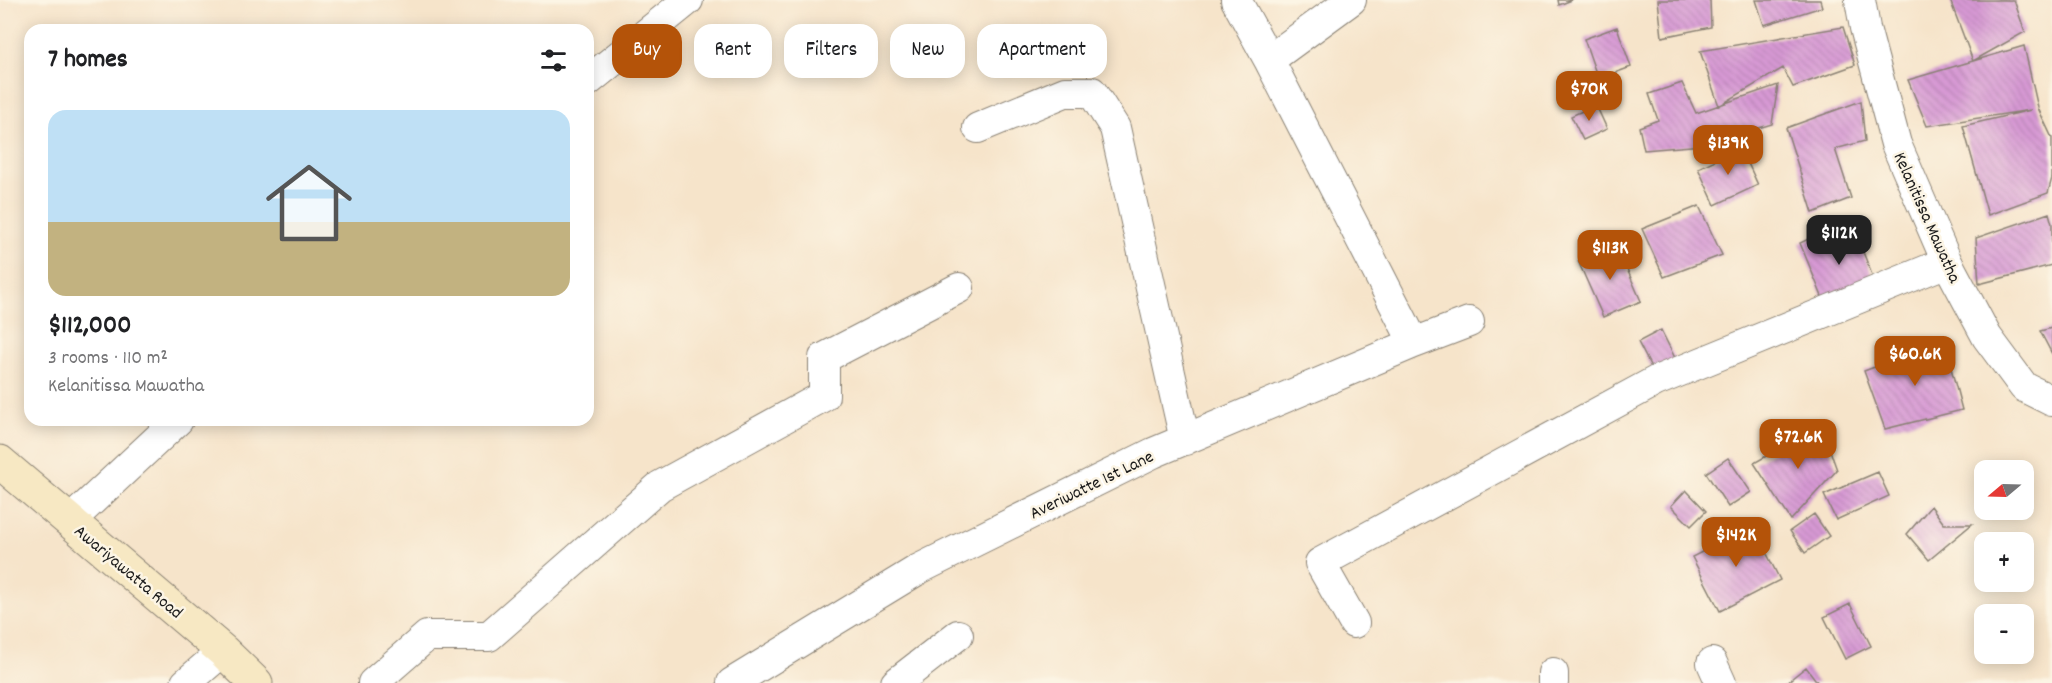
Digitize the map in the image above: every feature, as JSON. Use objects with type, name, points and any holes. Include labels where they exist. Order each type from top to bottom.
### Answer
[{"type":"street","points":[[594,76],[688,0]]},
{"type":"street","points":[[1236,0],[1414,343]]},
{"type":"street","points":[[1269,60],[1351,0]]},
{"type":"street","name":"Kelanitissa Mawatha","points":[[1860,0],[1865,28],[1896,144],[1947,262],[1987,337],[2024,387],[2052,401]]},
{"type":"street","points":[[978,128],[1065,92],[1092,92],[1115,128],[1185,440]]},
{"type":"street","points":[[1354,623],[1320,563],[1656,381],[1947,262]]},
{"type":"street","points":[[373,683],[428,636],[489,636],[660,486],[824,396],[824,358],[959,288]]},
{"type":"street","name":"Averiwatte 1st Lane","points":[[732,683],[919,569],[1153,453],[1469,322]]},
{"type":"street","points":[[70,521],[172,426]]},
{"type":"street","name":"Awariyawatta Road","points":[[0,462],[223,651],[256,683]]},
{"type":"street","points":[[896,683],[958,635]]},
{"type":"street","points":[[186,683],[223,651]]},
{"type":"building","points":[[1558,0],[1572,0],[1559,5]]},
{"type":"building","points":[[1658,0],[1710,0],[1711,27],[1662,37]]},
{"type":"building","points":[[1756,0],[1820,0],[1822,7],[1764,25]]},
{"type":"building","points":[[1950,0],[2014,0],[2025,32],[1973,61]]},
{"type":"building","points":[[1617,27],[1631,67],[1598,79],[1584,39]]},
{"type":"building","points":[[1843,27],[1855,65],[1793,87],[1783,68],[1719,106],[1700,51]]},
{"type":"building","points":[[2024,46],[2038,108],[2052,138],[2052,178],[2048,193],[1988,215],[1963,126],[2031,110],[1927,126],[1908,80]]},
{"type":"building","points":[[1682,83],[1696,113],[1778,85],[1772,124],[1703,145],[1644,150],[1639,127],[1658,120],[1649,94]]},
{"type":"building","points":[[1861,101],[1865,141],[1835,149],[1851,198],[1813,213],[1786,128]]},
{"type":"building","points":[[1596,105],[1607,129],[1583,140],[1571,116]]},
{"type":"building","points":[[1741,148],[1758,185],[1715,205],[1698,168]]},
{"type":"building","points":[[1699,206],[1722,255],[1664,277],[1642,229]]},
{"type":"building","points":[[2049,213],[2052,224],[2052,265],[1979,284],[1976,238]]},
{"type":"building","points":[[1850,219],[1878,290],[1828,311],[1800,243]]},
{"type":"building","points":[[1616,244],[1641,301],[1603,317],[1578,261]]},
{"type":"building","points":[[2052,328],[2052,354],[2040,331]]},
{"type":"building","points":[[1661,330],[1676,360],[1653,371],[1638,342]]},
{"type":"building","points":[[1944,341],[1962,410],[1885,429],[1864,371]]},
{"type":"building","points":[[1821,425],[1837,470],[1791,520],[1754,463]]},
{"type":"building","points":[[1728,458],[1751,492],[1728,507],[1706,473]]},
{"type":"building","points":[[1878,472],[1889,496],[1836,520],[1824,495]]},
{"type":"building","points":[[1686,490],[1706,511],[1691,526],[1671,506]]},
{"type":"building","points":[[1931,506],[1944,524],[1972,524],[1929,560],[1907,534]]},
{"type":"building","points":[[1814,514],[1829,536],[1805,553],[1790,531]]},
{"type":"building","points":[[1753,526],[1780,580],[1720,611],[1692,557]]},
{"type":"building","points":[[1850,604],[1871,646],[1845,659],[1824,617]]},
{"type":"building","points":[[1806,667],[1818,683],[1786,683]]}]
